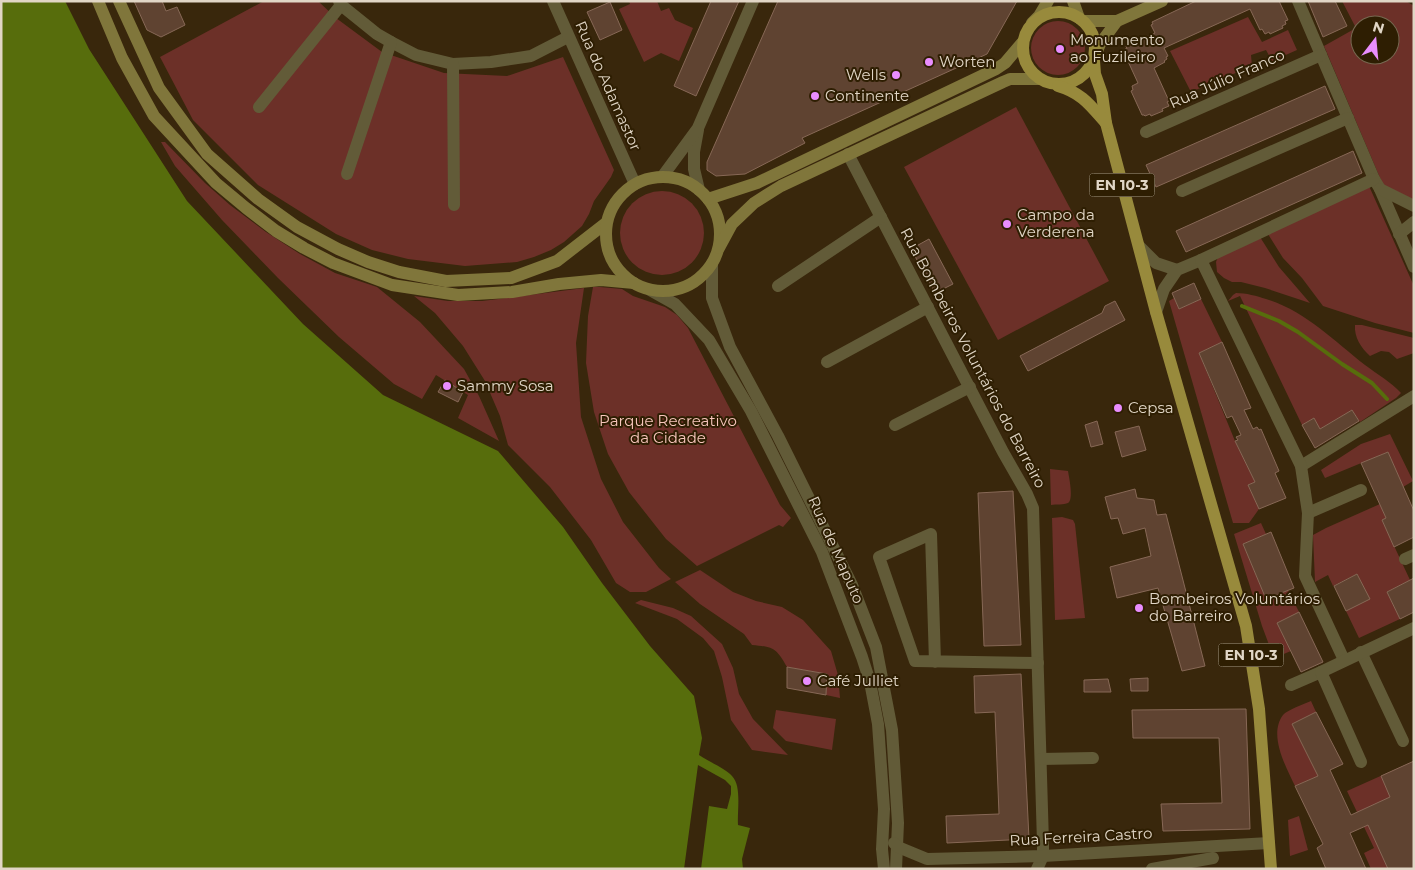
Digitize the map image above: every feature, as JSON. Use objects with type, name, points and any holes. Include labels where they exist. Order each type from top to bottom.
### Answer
[{"type":"main road","points":[[98,1],[122,58],[154,116],[216,183],[276,230],[304,248],[333,263],[392,285],[458,295],[512,292],[559,284],[601,280],[634,284],[650,290],[668,291],[686,287],[701,277],[712,264],[732,224],[754,203],[781,186],[1010,79],[1062,85],[1072,82],[1082,77],[1089,70],[1100,44],[1118,21]]},
{"type":"main road","points":[[119,1],[159,88],[207,154],[258,199],[297,226],[338,249],[368,262],[399,272],[446,281],[511,278],[557,261],[606,223]]},
{"type":"main road","points":[[1045,82],[1031,72],[1022,53],[1022,43],[1026,32],[1048,1]]},
{"type":"main road","points":[[1073,1],[1081,19]]},
{"type":"main road","points":[[1081,19],[1118,21],[1160,2]]},
{"type":"main road","points":[[1032,23],[1042,15],[1055,12],[1067,12],[1081,19],[1090,28],[1094,36],[1096,46],[1094,58]]},
{"type":"main road","points":[[703,194],[757,183],[996,69],[1005,63],[1022,43]]},
{"type":"main road","name":"EN 10-3","points":[[1094,58],[1095,74],[1102,94],[1106,123],[1156,312],[1246,626],[1259,709],[1271,869]]},
{"type":"main road","name":"EN 10-3","points":[[1045,82],[1078,94],[1106,123]]},
{"type":"main road","points":[[634,284],[622,275],[608,251],[606,223],[612,207],[622,194],[635,184],[648,179],[676,178],[688,183],[703,194],[716,214],[720,230],[719,248]]},
{"type":"street","name":"Rua do Adamastor","points":[[553,1],[635,184]]},
{"type":"street","points":[[662,177],[698,128],[753,1]]},
{"type":"street","points":[[1298,1],[1414,268]]},
{"type":"street","points":[[259,107],[340,3],[377,34],[391,42],[416,55],[453,64],[491,62],[532,56],[568,37]]},
{"type":"street","points":[[347,174],[391,42]]},
{"type":"street","name":"Rua Júlio Franco","points":[[1146,132],[1320,54]]},
{"type":"street","points":[[453,64],[454,205]]},
{"type":"street","points":[[1182,191],[1348,118]]},
{"type":"street","points":[[698,128],[694,152],[694,169],[703,194]]},
{"type":"street","name":"Rua Bombeiros Voluntários do Barreiro","points":[[848,154],[1033,508],[1043,856]]},
{"type":"street","points":[[1377,184],[1414,206]]},
{"type":"street","points":[[1156,312],[1164,289],[1177,270],[1377,184]]},
{"type":"street","points":[[778,286],[881,217]]},
{"type":"street","points":[[1399,234],[1414,222]]},
{"type":"street","points":[[1139,246],[1156,263],[1177,270]]},
{"type":"street","points":[[1201,260],[1300,466],[1308,513],[1305,576],[1344,660]]},
{"type":"street","name":"Rua de Maputo","points":[[712,264],[712,298],[730,347],[778,436],[852,585],[876,647],[892,730],[898,823],[896,869]]},
{"type":"street","name":"Rua de Maputo","points":[[650,290],[676,304],[709,340],[751,411],[822,552],[862,656],[870,682],[878,724],[884,809],[882,849],[884,869]]},
{"type":"street","points":[[827,362],[928,307]]},
{"type":"street","points":[[895,425],[970,387]]},
{"type":"street","points":[[1300,466],[1414,396]]},
{"type":"street","points":[[1308,513],[1361,490]]},
{"type":"street","points":[[935,662],[931,534],[879,557],[915,661],[935,662],[1038,663]]},
{"type":"street","points":[[1291,685],[1414,628]]},
{"type":"street","points":[[1361,652],[1403,741]]},
{"type":"street","points":[[1321,672],[1362,762]]},
{"type":"street","points":[[1041,759],[1093,758]]},
{"type":"street","points":[[884,809],[887,819],[888,837],[898,847]]},
{"type":"street","name":"Rua Ferreira Castro","points":[[898,847],[927,859],[1043,856],[1212,858],[1269,843]]},
{"type":"street","points":[[1037,869],[1043,856]]},
{"type":"street","points":[[1152,869],[1212,858]]},
{"type":"green space","points":[[264,1],[318,1],[336,18],[382,52],[444,73],[507,76],[563,57],[614,170],[594,201],[582,226],[564,242],[551,250],[517,262],[465,266],[408,259],[372,250],[336,234],[258,185],[193,120],[160,57]]},
{"type":"green space","points":[[629,1],[657,1],[661,11],[669,8],[675,20],[693,28],[679,61],[661,53],[644,62],[619,9],[630,4]]},
{"type":"green space","points":[[1342,1],[1406,1],[1414,6],[1414,201],[1383,185],[1324,46],[1350,31],[1350,65],[1400,65],[1400,15],[1350,16]]},
{"type":"green space","points":[[1248,17],[1262,42],[1288,30],[1297,50],[1272,61],[1266,50],[1251,55],[1252,66],[1191,92],[1170,51]]},
{"type":"green space","points":[[1058,21],[1068,23],[1077,29],[1083,38],[1085,48],[1083,58],[1077,67],[1068,73],[1058,75],[1048,73],[1039,67],[1033,58],[1031,48],[1033,38],[1039,29],[1048,23]]},
{"type":"green space","name":"Campo da Verderena","points":[[1016,107],[1109,281],[998,340],[904,167]]},
{"type":"green space","points":[[161,142],[165,142],[205,183],[230,205],[266,232],[300,254],[335,273],[377,287],[420,322],[464,369],[479,396],[499,441],[458,418],[468,395],[436,375],[422,399],[394,384],[339,337],[222,220],[175,166]]},
{"type":"green space","points":[[1369,186],[1414,286],[1414,333],[1375,323],[1323,306],[1302,278],[1283,258],[1268,234]]},
{"type":"green space","points":[[654,191],[670,191],[686,198],[697,209],[704,225],[701,249],[692,263],[686,268],[670,275],[654,275],[638,268],[627,257],[620,241],[620,225],[627,209],[638,198]]},
{"type":"green space","points":[[1260,237],[1279,267],[1310,303],[1265,288],[1241,282],[1232,282],[1217,272],[1216,262],[1218,257]]},
{"type":"green space","name":"Parque Recreativo da Cidade","points":[[593,287],[622,289],[633,296],[665,307],[677,315],[688,328],[780,505],[791,518],[783,527],[779,525],[697,566],[666,539],[629,492],[608,454],[594,412],[586,363],[588,316]]},
{"type":"green space","name":"Parque Recreativo da Cidade","points":[[584,288],[576,343],[581,417],[601,479],[623,522],[659,568],[671,579],[646,592],[630,592],[616,583],[591,540],[550,487],[508,445],[500,416],[485,381],[463,346],[435,313],[414,296],[448,301],[482,301]]},
{"type":"green space","points":[[1236,293],[1263,298],[1293,311],[1318,327],[1401,393],[1360,422],[1352,410],[1320,429],[1314,418],[1302,425],[1240,296],[1228,301]]},
{"type":"green space","points":[[1174,298],[1179,309],[1201,299],[1222,342],[1199,353],[1235,441],[1255,482],[1248,485],[1259,509],[1249,523],[1233,523],[1169,301]]},
{"type":"green space","points":[[1355,325],[1362,325],[1414,338],[1414,353],[1397,359],[1389,352],[1381,351],[1370,356],[1359,342]]},
{"type":"green space","points":[[1390,434],[1413,481],[1403,487],[1388,452],[1325,478],[1321,470],[1361,444]]},
{"type":"green space","points":[[1050,469],[1068,471],[1071,498],[1068,503],[1051,505]]},
{"type":"green space","points":[[1380,504],[1386,518],[1382,520],[1410,580],[1387,592],[1400,619],[1359,638],[1346,611],[1369,599],[1357,574],[1333,586],[1328,575],[1315,582],[1313,535]]},
{"type":"green space","points":[[1062,517],[1073,520],[1075,524],[1085,618],[1055,620],[1052,518]]},
{"type":"green space","points":[[1261,523],[1266,534],[1243,544],[1266,599],[1288,590],[1299,612],[1277,623],[1291,651],[1274,658],[1262,626],[1234,534]]},
{"type":"green space","points":[[700,570],[733,592],[756,601],[782,607],[803,620],[831,651],[838,675],[840,698],[826,695],[827,674],[787,667],[777,652],[770,648],[752,645],[744,634],[700,604],[675,582]]},
{"type":"green space","points":[[641,600],[673,608],[691,616],[722,644],[733,668],[739,694],[753,719],[788,755],[752,750],[731,720],[722,677],[714,651],[703,638],[677,619],[635,603]]},
{"type":"green space","points":[[1311,701],[1316,712],[1292,724],[1318,776],[1295,786],[1280,751],[1277,732],[1279,723],[1285,713]]},
{"type":"green space","points":[[776,710],[836,719],[832,750],[786,741],[773,728]]},
{"type":"green space","points":[[1414,761],[1414,869],[1371,869],[1364,853],[1374,848],[1347,791]]},
{"type":"green space","points":[[1299,816],[1308,850],[1290,856],[1288,820]]},
{"type":"shaded area","points":[[1,1],[65,1],[89,49],[187,201],[303,324],[383,395],[498,451],[563,527],[602,583],[650,646],[694,696],[702,738],[699,755],[725,770],[735,780],[738,792],[738,825],[750,828],[742,859],[743,869],[701,869],[709,806],[727,809],[731,786],[725,780],[698,765],[684,869],[1,869]]},
{"type":"building","points":[[134,1],[162,1],[166,11],[177,7],[185,25],[161,37],[147,30]]},
{"type":"building","points":[[711,1],[739,1],[696,96],[674,86]]},
{"type":"building","name":"Continente","points":[[778,1],[1017,1],[987,54],[802,138],[805,143],[745,174],[716,176],[707,170],[707,162]]},
{"type":"building","points":[[1196,1],[1279,1],[1288,20],[1285,21],[1286,24],[1282,26],[1283,28],[1270,34],[1269,32],[1265,34],[1262,29],[1260,30],[1250,9],[1164,48],[1168,56],[1166,57],[1167,59],[1154,68],[1169,101],[1167,102],[1169,106],[1151,116],[1150,114],[1142,115],[1131,91],[1133,90],[1132,86],[1138,83],[1126,57],[1128,56],[1125,49],[1127,49],[1126,46],[1155,33],[1151,25],[1153,24],[1152,22]]},
{"type":"building","points":[[1308,1],[1335,1],[1347,26],[1323,37]]},
{"type":"building","points":[[610,2],[622,30],[600,40],[587,12]]},
{"type":"building","points":[[1325,86],[1335,109],[1156,187],[1146,165]]},
{"type":"building","points":[[1353,151],[1362,173],[1186,252],[1176,231]]},
{"type":"building","points":[[929,239],[953,284],[935,293],[911,249]]},
{"type":"building","points":[[1194,283],[1201,299],[1179,309],[1172,293]]},
{"type":"building","points":[[1115,301],[1125,320],[1028,371],[1020,356],[1102,313],[1105,306]]},
{"type":"building","points":[[1222,342],[1251,408],[1244,410],[1253,429],[1257,427],[1259,430],[1261,429],[1279,471],[1275,473],[1286,498],[1259,509],[1248,485],[1255,482],[1235,441],[1238,440],[1236,437],[1241,435],[1232,416],[1227,418],[1199,353]]},
{"type":"building","name":"Sammy Sosa","points":[[445,380],[463,392],[458,402],[438,392]]},
{"type":"building","points":[[1352,410],[1359,421],[1315,448],[1302,425],[1314,418],[1320,429]]},
{"type":"building","points":[[1097,421],[1103,444],[1091,447],[1085,425]]},
{"type":"building","points":[[1139,426],[1146,450],[1122,457],[1115,432]]},
{"type":"building","points":[[1388,452],[1414,511],[1414,537],[1394,547],[1382,520],[1386,518],[1361,463]]},
{"type":"building","points":[[1135,489],[1137,498],[1154,500],[1157,515],[1166,514],[1205,666],[1182,671],[1158,588],[1117,598],[1110,567],[1151,556],[1145,528],[1123,534],[1118,518],[1111,519],[1105,497]]},
{"type":"building","points":[[1013,491],[1021,645],[984,646],[978,493]]},
{"type":"building","points":[[1271,532],[1294,588],[1266,599],[1243,544]]},
{"type":"building","points":[[1357,574],[1370,599],[1346,611],[1334,586]]},
{"type":"building","points":[[1414,578],[1414,612],[1400,619],[1387,592]]},
{"type":"building","points":[[1299,612],[1323,662],[1301,672],[1277,623]]},
{"type":"building","name":"Café Julliet","points":[[787,667],[827,674],[826,695],[787,688]]},
{"type":"building","points":[[1021,674],[1029,839],[947,843],[946,816],[999,814],[995,712],[975,713],[974,676]]},
{"type":"building","points":[[1148,678],[1148,691],[1131,691],[1130,679]]},
{"type":"building","points":[[1108,679],[1111,692],[1084,692],[1084,680]]},
{"type":"building","points":[[1246,709],[1250,829],[1163,831],[1161,804],[1222,803],[1219,738],[1133,738],[1132,710]]},
{"type":"building","points":[[1316,712],[1343,764],[1330,770],[1351,815],[1390,797],[1381,776],[1414,761],[1414,869],[1388,869],[1368,825],[1350,833],[1366,869],[1326,869],[1317,848],[1323,844],[1295,786],[1318,776],[1292,724]]},
{"type":"waterway","points":[[1242,306],[1279,321],[1298,332],[1372,383],[1387,399]]},
{"type":"place","name":"Monumento ao Fuzileiro","points":[[1060,49]]},
{"type":"place","name":"Worten","points":[[929,62]]},
{"type":"place","name":"Wells","points":[[896,75]]},
{"type":"place","name":"Continente","points":[[815,96]]},
{"type":"place","name":"Campo da Verderena","points":[[1007,224]]},
{"type":"place","name":"Sammy Sosa","points":[[447,386]]},
{"type":"place","name":"Cepsa","points":[[1118,408]]},
{"type":"place","name":"Bombeiros Voluntários do Barreiro","points":[[1139,608]]},
{"type":"place","name":"Café Julliet","points":[[807,681]]}]
